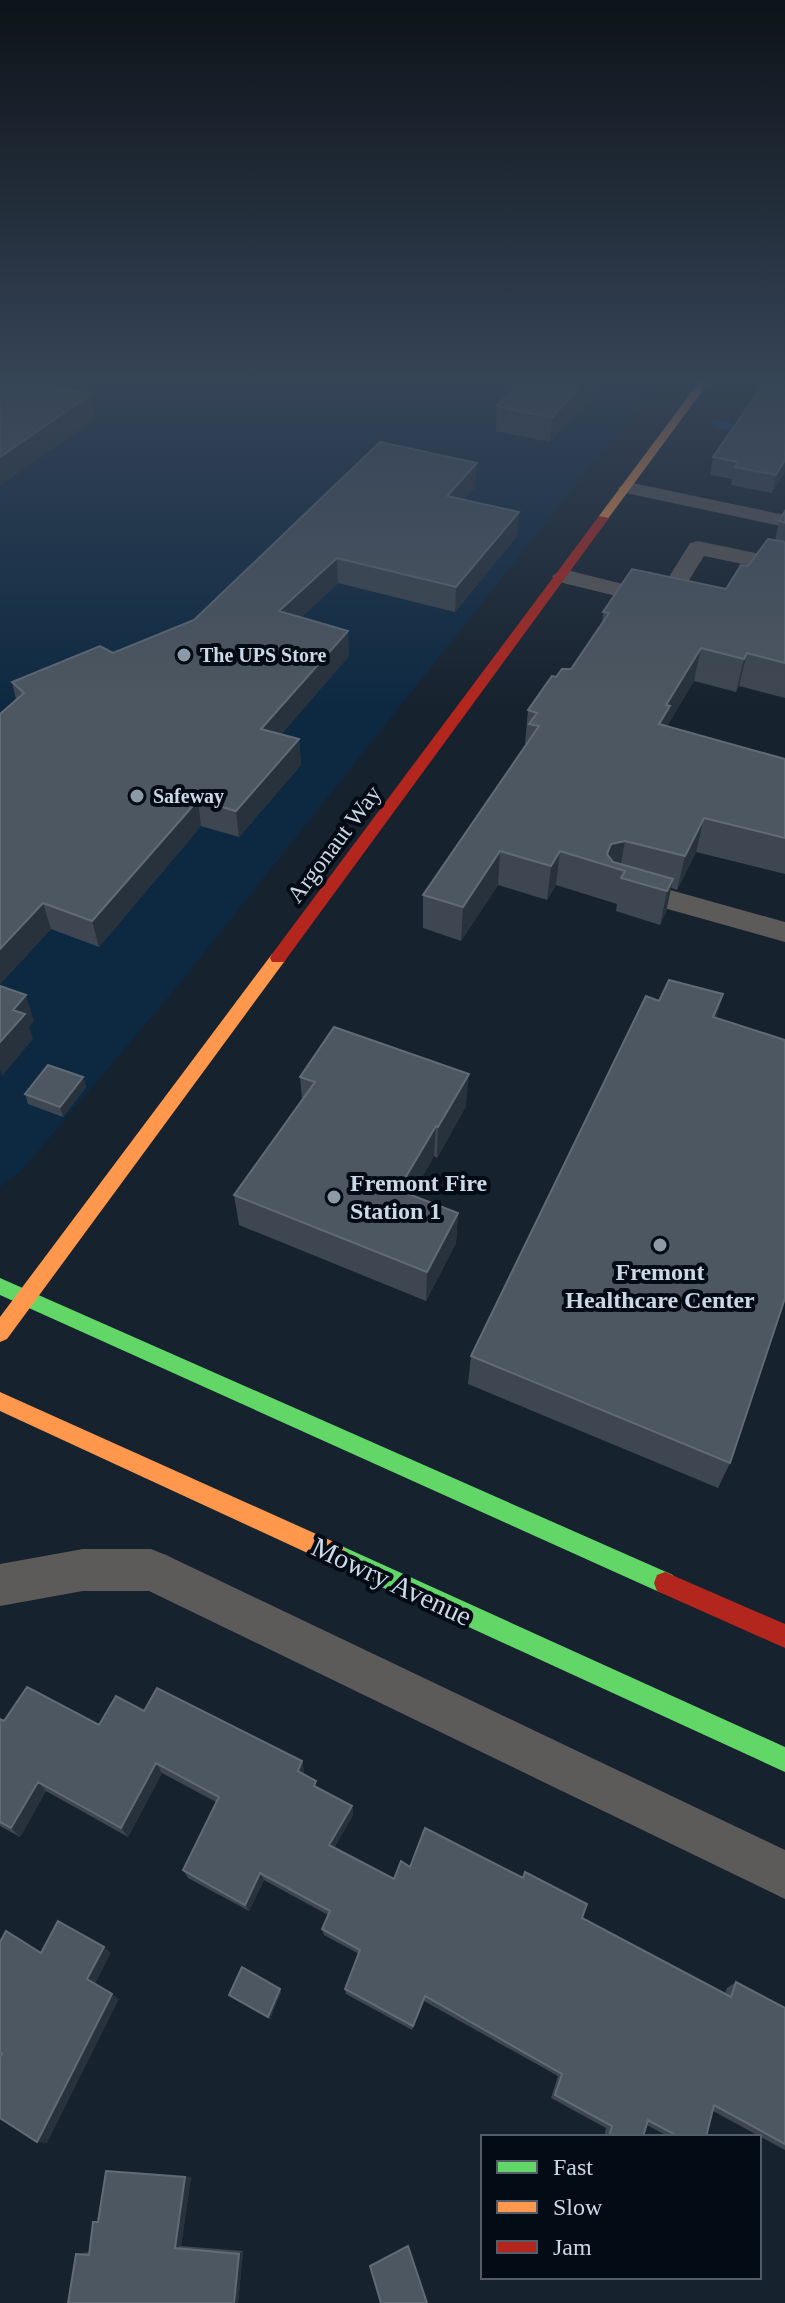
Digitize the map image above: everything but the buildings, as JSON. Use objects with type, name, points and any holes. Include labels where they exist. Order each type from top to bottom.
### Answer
[{"type":"street","name":"Argonaut Way","points":[[0,1333],[627,489]]},
{"type":"street","points":[[635,489],[785,521]]},
{"type":"street","points":[[563,576],[665,601],[698,548],[785,566]]},
{"type":"street","points":[[618,886],[785,932]]},
{"type":"street","points":[[0,1286],[785,1636]]},
{"type":"street","name":"Mowry Avenue","points":[[0,1401],[785,1760]]},
{"type":"street","points":[[0,1585],[83,1570],[151,1570],[785,1875]]},
{"type":"shaded area","points":[[0,489],[573,489],[176,988],[23,1169],[0,1187]]},
{"type":"traffic: fast","points":[[0,1286],[665,1583]]},
{"type":"traffic: fast","points":[[335,1554],[785,1760]]},
{"type":"traffic: slow","points":[[603,518],[624,489]]},
{"type":"traffic: slow","points":[[0,1333],[278,958]]},
{"type":"traffic: slow","points":[[0,1401],[335,1554]]},
{"type":"traffic: jam","points":[[278,958],[603,518]]},
{"type":"traffic: jam","points":[[665,1583],[785,1636]]},
{"type":"place","name":"The UPS Store","points":[[184,655]]},
{"type":"place","name":"Safeway","points":[[137,796]]},
{"type":"place","name":"Fremont Fire Station 1","points":[[334,1197]]},
{"type":"place","name":"Fremont Healthcare Center","points":[[660,1245]]}]
